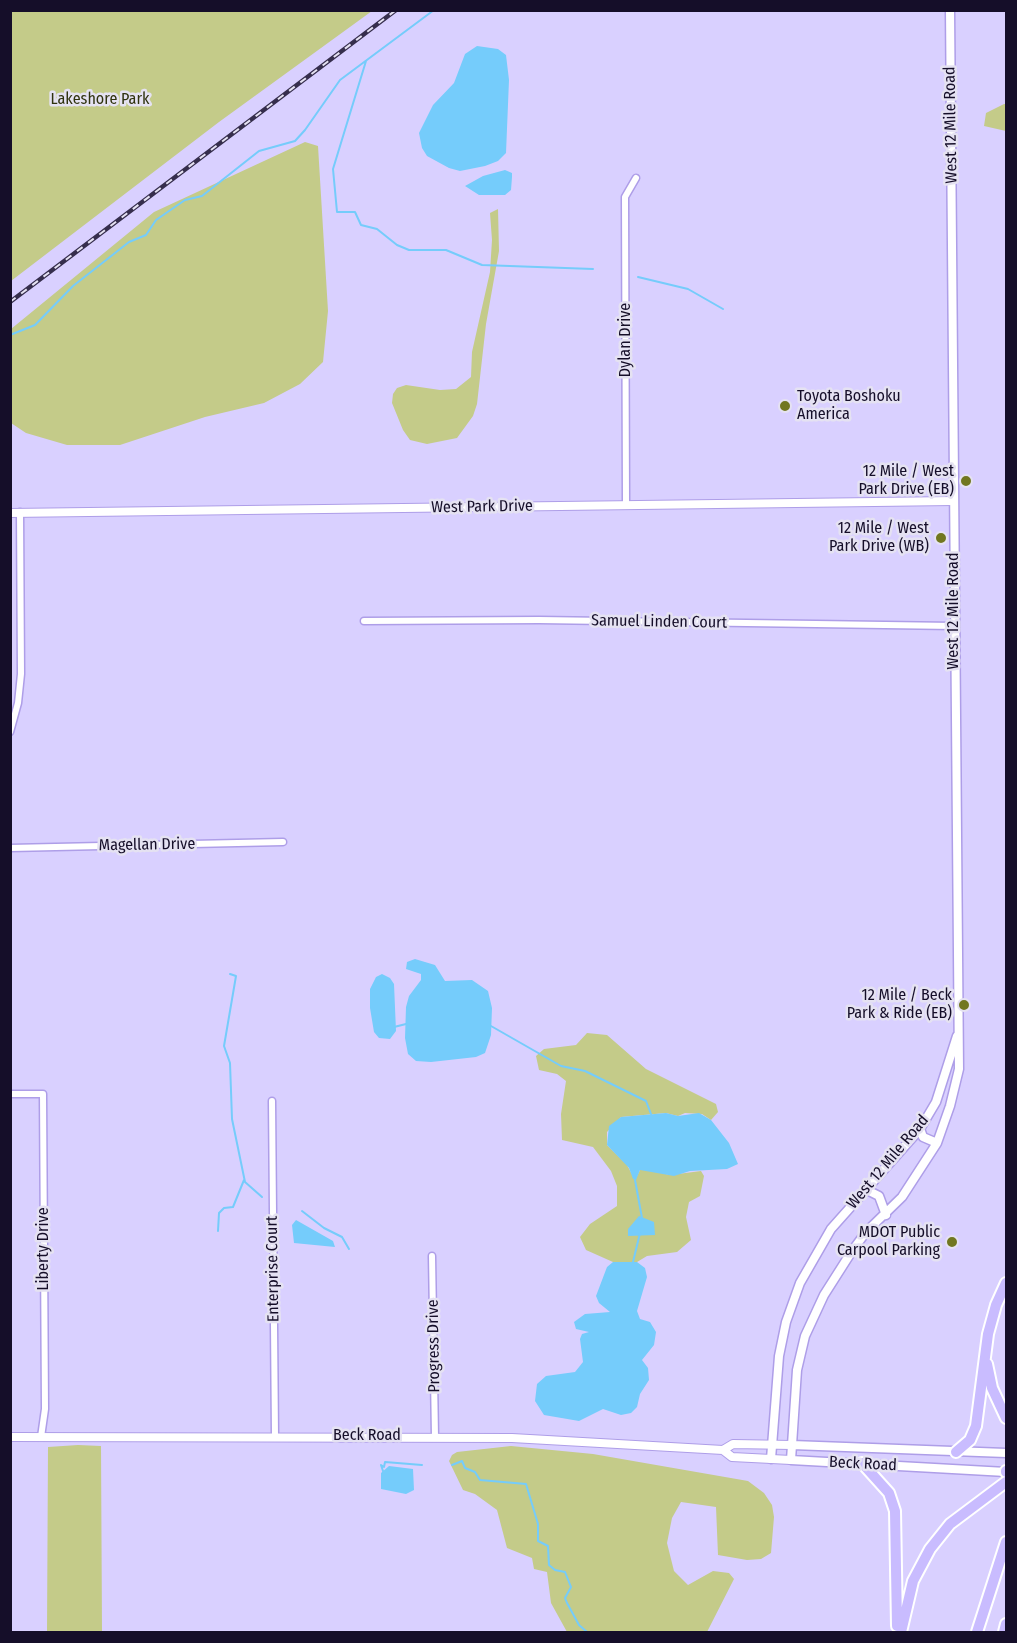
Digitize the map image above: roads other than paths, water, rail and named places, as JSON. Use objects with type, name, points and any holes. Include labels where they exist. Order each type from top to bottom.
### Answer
[{"type":"highway","points":[[956,1452],[970,1440],[976,1426],[988,1334],[996,1305],[1006,1283]]},
{"type":"highway","points":[[988,1334],[987,1363],[992,1388],[1006,1418]]},
{"type":"highway","points":[[862,1463],[889,1493],[895,1511],[899,1632]]},
{"type":"highway","points":[[899,1632],[913,1581],[930,1549],[950,1524],[1005,1477]]},
{"type":"highway","points":[[977,1632],[1006,1542]]},
{"type":"highway","points":[[1004,1632],[1006,1624]]},
{"type":"main road","name":"West 12 Mile Road","points":[[791,1460],[797,1370],[805,1336],[825,1295],[852,1251],[866,1232],[886,1215],[915,1179],[937,1143],[950,1106],[959,1069],[950,10]]},
{"type":"main road","name":"West 12 Mile Road","points":[[771,1459],[779,1356],[786,1322],[800,1283],[831,1229],[920,1130],[936,1102],[959,1032]]},
{"type":"main road","points":[[920,1130],[922,1137],[937,1143]]},
{"type":"main road","points":[[867,1190],[879,1196],[886,1215]]},
{"type":"main road","name":"Beck Road","points":[[792,1445],[1006,1453]]},
{"type":"main road","name":"Beck Road","points":[[791,1460],[862,1463],[1005,1477]]},
{"type":"street","name":"Dylan Drive","points":[[626,505],[625,197],[636,178]]},
{"type":"street","name":"West Park Drive","points":[[10,513],[953,501]]},
{"type":"street","points":[[10,732],[21,674],[20,512]]},
{"type":"street","name":"Samuel Linden Court","points":[[364,621],[538,620],[954,626]]},
{"type":"street","name":"Magellan Drive","points":[[10,848],[283,842]]},
{"type":"street","name":"Liberty Drive","points":[[10,1095],[43,1094],[45,1409],[41,1437]]},
{"type":"street","name":"Enterprise Court","points":[[272,1101],[275,1436]]},
{"type":"street","name":"Progress Drive","points":[[432,1256],[435,1437]]},
{"type":"street","name":"Beck Road","points":[[10,1437],[435,1437],[536,1439],[723,1450],[733,1444],[792,1445]]},
{"type":"street","name":"Beck Road","points":[[723,1450],[732,1457],[791,1460]]},
{"type":"water","points":[[477,46],[498,49],[506,55],[509,80],[506,153],[498,161],[460,171],[449,168],[427,156],[422,148],[419,133],[433,105],[454,83],[465,54]]},
{"type":"water","points":[[505,170],[512,173],[512,177],[511,190],[505,195],[479,195],[465,186],[483,176]]},
{"type":"water","points":[[415,959],[435,965],[445,981],[472,980],[488,991],[492,1008],[491,1035],[485,1053],[476,1057],[431,1062],[416,1061],[408,1054],[405,1038],[406,1007],[409,996],[421,980],[421,974],[406,969],[407,962]]},
{"type":"water","points":[[382,974],[390,978],[394,984],[396,1031],[390,1039],[379,1038],[374,1032],[370,1008],[370,989],[376,977]]},
{"type":"water","points":[[666,1113],[678,1116],[699,1113],[711,1120],[729,1143],[738,1164],[727,1169],[690,1171],[674,1176],[640,1170],[636,1180],[633,1179],[629,1168],[607,1145],[609,1126],[621,1117]]},
{"type":"water","points":[[639,1216],[654,1222],[655,1235],[628,1236],[628,1229]]},
{"type":"water","points":[[296,1220],[333,1241],[335,1247],[294,1243],[292,1225]]},
{"type":"water","points":[[613,1262],[637,1262],[645,1268],[647,1277],[637,1311],[640,1319],[650,1322],[656,1332],[654,1345],[642,1360],[648,1368],[649,1380],[640,1394],[637,1407],[631,1413],[621,1415],[603,1409],[579,1421],[544,1415],[535,1401],[537,1384],[546,1376],[575,1372],[583,1362],[580,1339],[582,1334],[589,1332],[576,1329],[574,1322],[585,1314],[610,1312],[599,1303],[596,1296],[607,1267]]},
{"type":"water","points":[[389,1466],[413,1469],[414,1490],[406,1494],[381,1489],[381,1473]]},
{"type":"waterway","points":[[10,335],[35,325],[73,286],[129,242],[146,235],[156,220],[185,200],[202,196],[259,151],[295,141],[340,80],[434,10]]},
{"type":"waterway","points":[[366,61],[333,169],[337,212],[355,212],[361,225],[377,229],[397,245],[409,250],[446,250],[482,265],[593,269]]},
{"type":"waterway","points":[[638,277],[688,289],[723,309]]},
{"type":"waterway","points":[[230,974],[236,976],[224,1046],[230,1063],[232,1119],[245,1182],[262,1197]]},
{"type":"waterway","points":[[394,1027],[406,1024]]},
{"type":"waterway","points":[[491,1026],[561,1066],[585,1071],[646,1101],[651,1114]]},
{"type":"waterway","points":[[218,1231],[219,1213],[224,1208],[233,1207],[244,1180]]},
{"type":"waterway","points":[[635,1180],[642,1218]]},
{"type":"waterway","points":[[302,1211],[324,1228],[342,1237],[349,1249]]},
{"type":"waterway","points":[[633,1262],[640,1233]]},
{"type":"waterway","points":[[452,1465],[462,1461],[465,1468],[475,1472],[480,1480],[526,1484],[538,1524],[538,1541],[548,1546],[549,1565],[555,1570],[565,1572],[571,1587],[565,1598],[579,1625],[587,1632]]},
{"type":"waterway","points":[[384,1474],[381,1465],[384,1467],[385,1462],[422,1465]]},
{"type":"railway","points":[[10,302],[396,10]]},
{"type":"place","name":"Toyota Boshoku America","points":[[785,406]]},
{"type":"place","name":"12 Mile / West Park Drive (EB)","points":[[966,481]]},
{"type":"place","name":"12 Mile / West Park Drive (WB)","points":[[941,538]]},
{"type":"place","name":"12 Mile / Beck Park & Ride (EB)","points":[[964,1005]]},
{"type":"place","name":"MDOT Public Carpool Parking","points":[[952,1242]]},
{"type":"park label","name":"Lakeshore Park","points":[[100,100]]}]
